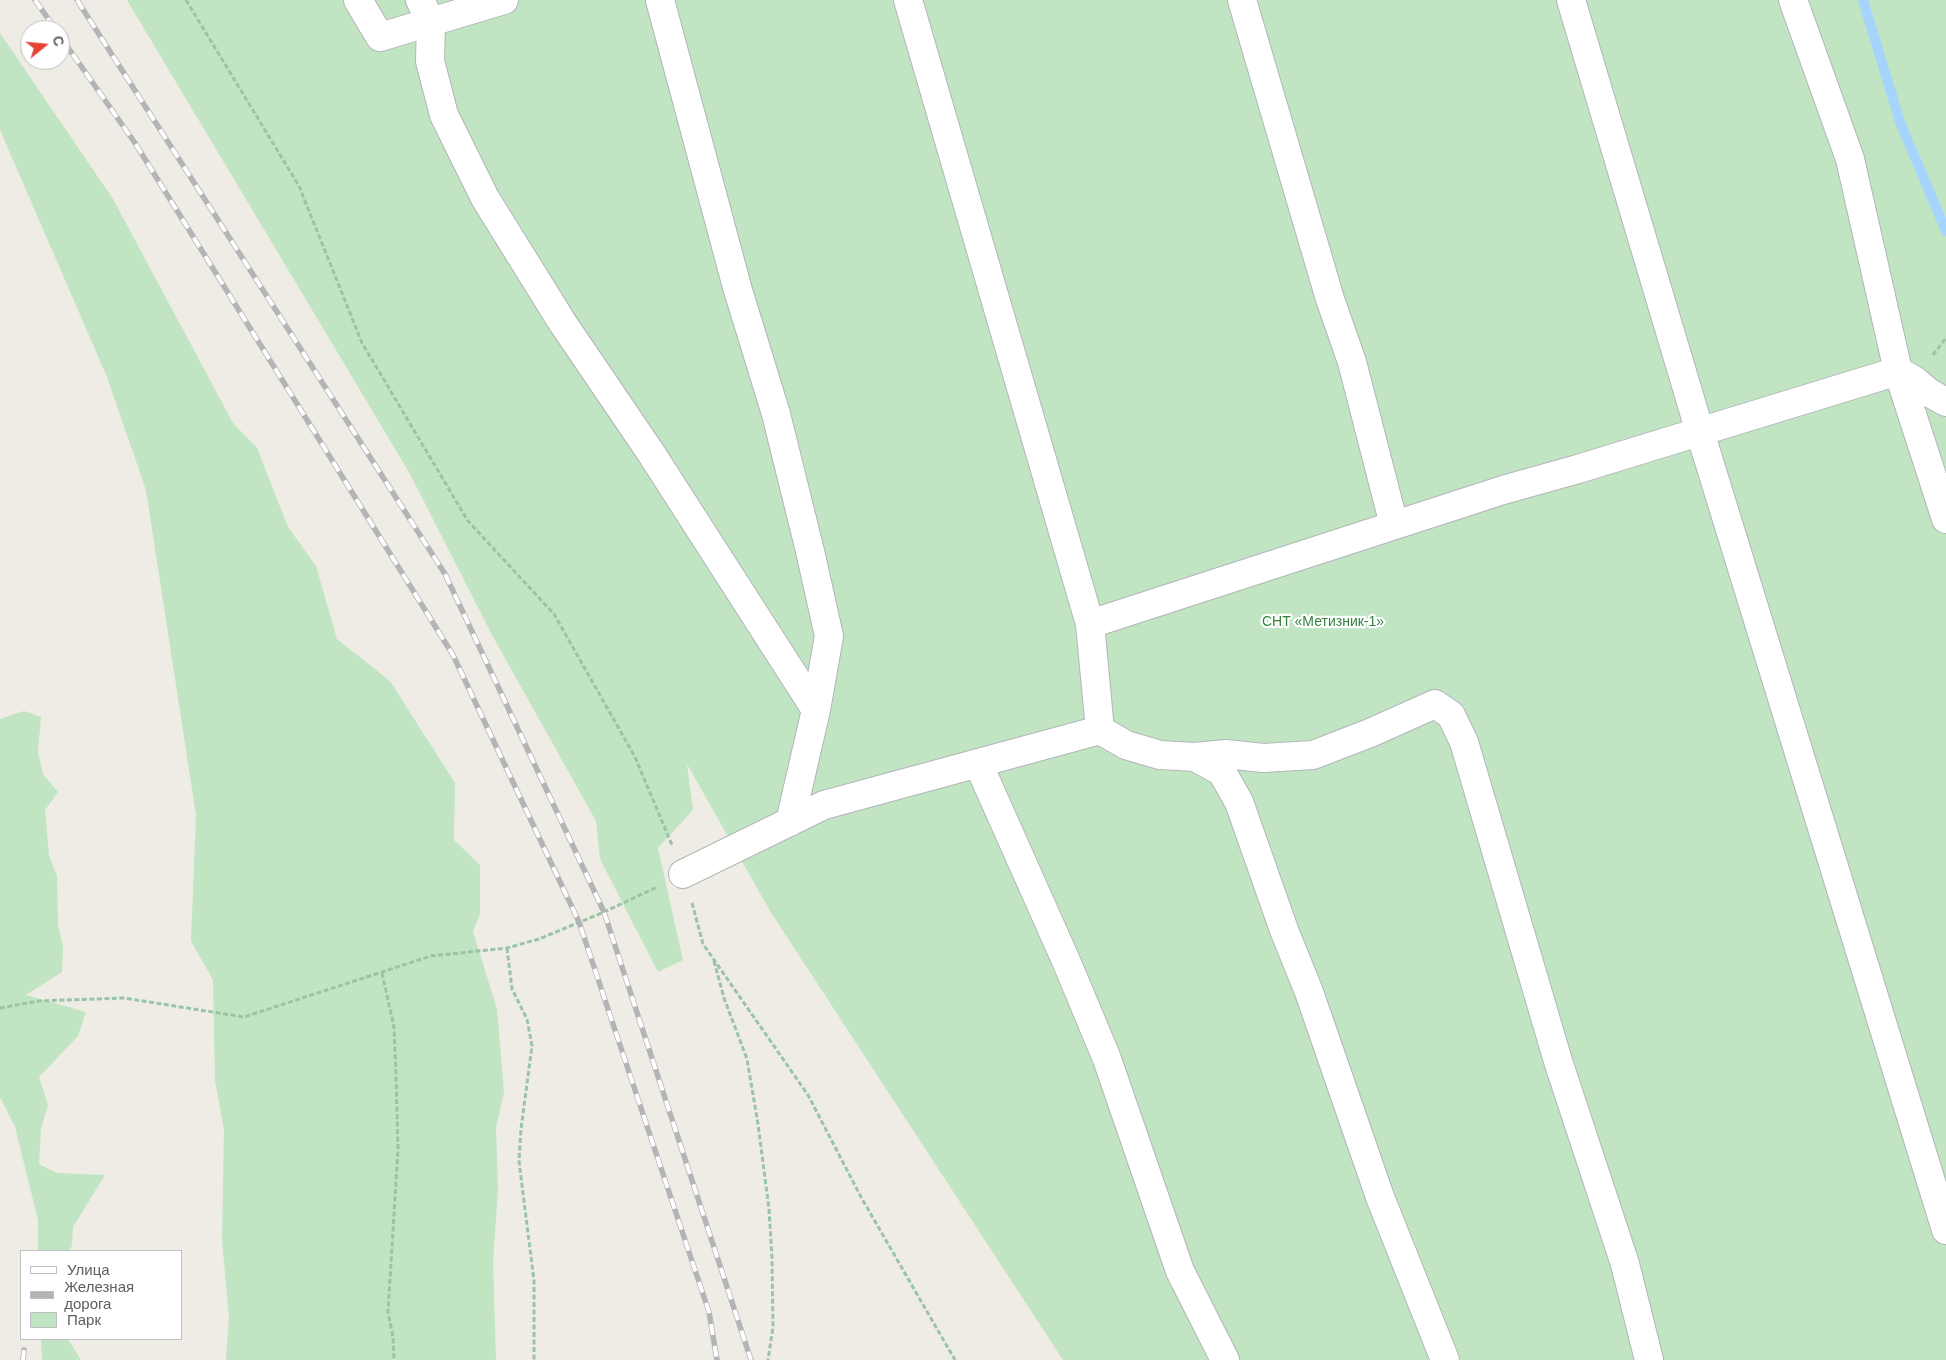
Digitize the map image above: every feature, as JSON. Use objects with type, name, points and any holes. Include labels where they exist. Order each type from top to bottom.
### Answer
[{"type":"lane","points":[[358,0],[380,37],[504,0]]},
{"type":"lane","points":[[660,0],[737,287],[776,414],[810,552],[828,636],[816,710],[790,822]]},
{"type":"lane","points":[[908,0],[1090,624],[1100,730]]},
{"type":"lane","points":[[1242,0],[1330,299],[1352,362],[1394,525]]},
{"type":"lane","points":[[1571,0],[1700,432],[1946,1230]]},
{"type":"lane","points":[[1793,0],[1850,159],[1898,372],[1946,519]]},
{"type":"lane","points":[[427,22],[430,61],[444,115],[485,198],[562,322],[650,452],[816,710]]},
{"type":"lane","points":[[1090,624],[1503,490],[1898,372],[1914,380],[1928,392],[1946,402]]},
{"type":"lane","points":[[683,874],[824,805],[1100,730],[1126,745],[1160,755],[1195,757],[1226,754],[1263,758],[1313,756],[1435,704],[1451,715],[1466,751],[1556,1052],[1625,1264],[1649,1360]]},
{"type":"lane","points":[[1195,757],[1222,772],[1239,802],[1284,930],[1309,992],[1380,1197],[1445,1360]]},
{"type":"lane","points":[[978,763],[1067,962],[1107,1059],[1180,1271],[1226,1360]]},
{"type":"path","points":[[186,0],[299,186],[362,343],[468,520],[554,614],[635,757],[683,874],[703,944],[808,1095],[861,1197],[955,1360]]},
{"type":"path","points":[[0,1008],[39,1001],[124,998],[244,1018],[431,956],[506,948],[539,939],[604,912],[683,874]]},
{"type":"path","points":[[506,948],[512,990],[527,1019],[532,1046],[521,1129],[519,1161],[534,1281],[534,1360]]},
{"type":"path","points":[[713,959],[724,998],[747,1059],[758,1124],[769,1209],[772,1258],[774,1327],[768,1360]]},
{"type":"path","points":[[382,973],[394,1027],[396,1076],[398,1149],[388,1312],[393,1337],[394,1360]]},
{"type":"green space","name":"СНТ «Метизник-1»","points":[[127,0],[1946,0],[1946,1360],[1063,1360],[770,911],[687,764],[693,810],[658,848],[683,960],[658,972],[600,859],[596,821],[492,635],[410,474]]},
{"type":"green space","points":[[0,33],[20,62],[20,70],[25,70],[113,199],[233,423],[257,448],[288,527],[316,566],[337,639],[390,681],[455,783],[454,840],[480,865],[480,914],[473,931],[497,1009],[504,1092],[496,1128],[498,1189],[493,1261],[496,1360],[226,1360],[229,1317],[222,1240],[224,1130],[215,1081],[213,980],[191,941],[196,815],[146,490],[107,377],[0,130]]},
{"type":"green space","points":[[24,711],[41,717],[38,752],[43,774],[58,792],[45,810],[49,856],[57,876],[58,925],[63,946],[62,972],[26,995],[86,1012],[78,1036],[39,1077],[48,1105],[41,1129],[39,1164],[57,1173],[105,1175],[73,1227],[72,1246],[69,1250],[38,1250],[38,1220],[15,1127],[0,1097],[0,719]]},
{"type":"green space","points":[[41,1340],[69,1340],[81,1360],[42,1360]]},
{"type":"waterway","points":[[1863,0],[1900,122],[1946,231]]},
{"type":"railway","points":[[35,0],[49,20]]},
{"type":"railway","points":[[77,0],[445,574],[604,912],[751,1360]]},
{"type":"railway","points":[[70,50],[135,143],[453,655],[579,922],[709,1312],[717,1360]]},
{"type":"railway","points":[[23,1360],[24,1350]]}]
